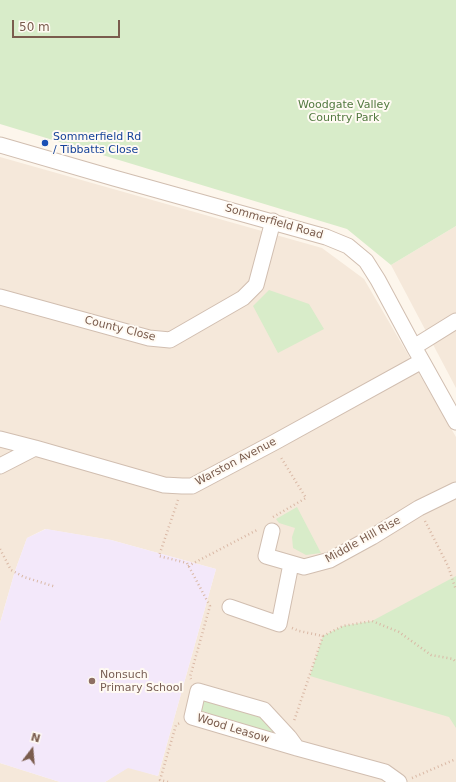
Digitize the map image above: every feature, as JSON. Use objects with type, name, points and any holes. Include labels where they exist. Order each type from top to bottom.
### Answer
[{"type":"street","name":"Sommerfield Road","points":[[0,145],[114,178],[273,221],[332,239],[348,246],[366,261],[378,280],[456,422]]},
{"type":"street","name":"County Close","points":[[0,297],[149,338],[170,340],[243,298],[256,284],[273,221]]},
{"type":"street","points":[[414,347],[456,321]]},
{"type":"street","name":"Warston Avenue","points":[[0,439],[164,485],[192,486],[422,361]]},
{"type":"street","points":[[0,466],[35,448]]},
{"type":"street","name":"Middle Hill Rise","points":[[268,527],[266,556],[304,567],[330,560],[372,537],[418,508],[456,490]]},
{"type":"street","points":[[230,607],[279,624],[290,564]]},
{"type":"street","name":"Wood Leasow","points":[[293,743],[264,710],[198,691],[192,717],[293,743],[385,772],[404,781]]},
{"type":"path","points":[[188,566],[255,531],[268,527],[306,498],[278,452],[275,442]]},
{"type":"path","points":[[182,486],[159,556],[187,563],[210,606],[190,677],[198,691]]},
{"type":"path","points":[[418,508],[448,566],[456,590]]},
{"type":"path","points":[[0,549],[11,570],[24,577],[56,587]]},
{"type":"path","points":[[279,624],[299,631],[323,636],[343,626],[372,621],[399,632],[431,655],[453,659],[456,662]]},
{"type":"path","points":[[293,743],[323,636]]},
{"type":"path","points":[[168,782],[160,780],[176,725],[192,717]]},
{"type":"path","points":[[404,781],[456,759]]},
{"type":"shaded area","points":[[0,157],[322,248],[364,279],[456,437],[456,782],[105,782],[128,767],[158,776],[216,569],[111,540],[45,529],[27,538],[15,571],[0,623]]},
{"type":"shaded area","points":[[456,226],[456,388],[391,265]]},
{"type":"shaded area","name":"Nonsuch Primary School","points":[[46,529],[111,540],[216,569],[158,776],[128,768],[105,782],[60,782],[0,763],[0,623],[15,571],[27,538]]},
{"type":"shaded area","points":[[0,763],[60,782],[0,782]]},
{"type":"green space","name":"Woodgate Valley Country Park","points":[[0,0],[456,0],[456,226],[391,265],[347,229],[0,124]]},
{"type":"green space","points":[[269,290],[309,304],[324,329],[278,353],[253,306]]},
{"type":"green space","points":[[297,507],[321,553],[306,555],[293,548],[292,537],[295,528],[279,523],[276,519]]},
{"type":"green space","points":[[456,576],[456,728],[449,717],[310,676],[323,636],[343,626],[372,621]]},
{"type":"green space","points":[[201,695],[262,715],[284,740],[196,716]]},
{"type":"place","name":"Sommerfield Rd / Tibbatts Close","points":[[45,143]]},
{"type":"place","name":"Nonsuch Primary School","points":[[92,681]]}]
